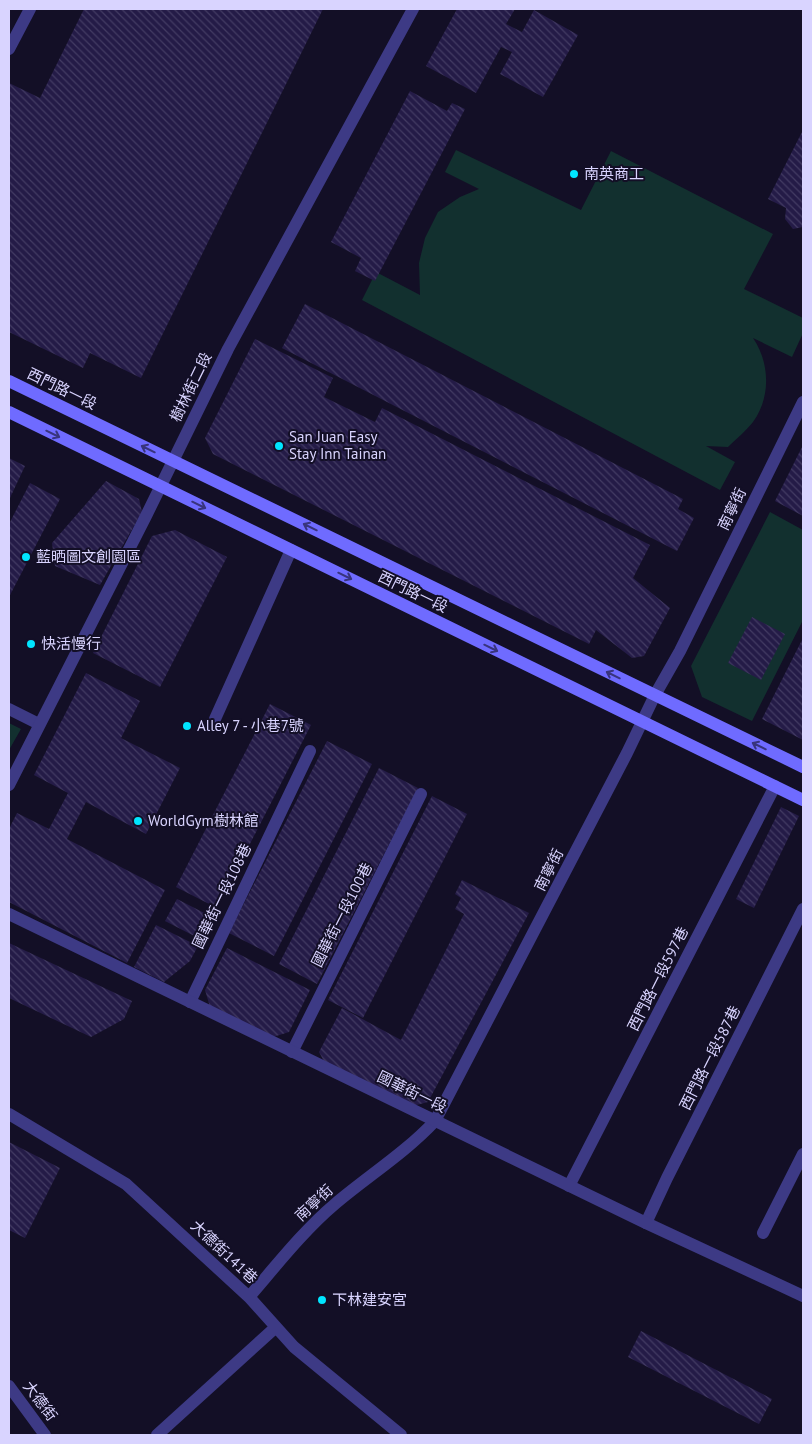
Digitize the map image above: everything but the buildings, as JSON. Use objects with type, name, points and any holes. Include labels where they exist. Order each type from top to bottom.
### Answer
[{"type":"street","points":[[9,49],[30,9]]},
{"type":"street","name":"樹林街二段","points":[[9,785],[161,487],[228,349],[413,9]]},
{"type":"street","name":"西門路一段","points":[[9,381],[803,767]]},
{"type":"street","name":"南寧街","points":[[249,1297],[294,1245],[333,1205],[419,1138],[435,1121],[614,780],[803,402]]},
{"type":"street","name":"西門路一段","points":[[9,412],[803,800]]},
{"type":"street","points":[[215,719],[291,550]]},
{"type":"street","points":[[9,709],[39,724]]},
{"type":"street","name":"國華街一段108巷","points":[[190,1002],[310,751]]},
{"type":"street","name":"西門路一段597巷","points":[[569,1186],[775,786]]},
{"type":"street","name":"國華街一段100巷","points":[[292,1052],[421,794]]},
{"type":"street","name":"西門路一段587巷","points":[[646,1223],[803,909]]},
{"type":"street","name":"國華街一段","points":[[9,914],[569,1186],[803,1296]]},
{"type":"street","name":"大德街141巷","points":[[9,1114],[126,1184],[249,1297],[294,1347],[401,1435]]},
{"type":"street","points":[[763,1233],[803,1154]]},
{"type":"street","points":[[157,1435],[276,1327]]},
{"type":"street","name":"大德街","points":[[9,1386],[45,1435]]},
{"type":"green space","points":[[456,150],[581,210],[611,151],[773,234],[744,289],[803,318],[803,333],[792,357],[753,338],[763,358],[765,369],[766,380],[763,402],[753,422],[728,447],[706,446],[735,462],[720,490],[362,300],[376,272],[420,295],[419,263],[425,238],[438,212],[460,197],[479,189],[445,172]]},
{"type":"green space","points":[[770,512],[803,530],[803,620],[752,721],[702,697],[691,666]]},
{"type":"green space","points":[[9,723],[21,729],[9,750]]},
{"type":"place","name":"南英商工","points":[[574,174]]},
{"type":"place","name":"San Juan Easy Stay Inn Tainan","points":[[279,446]]},
{"type":"place","name":"藍晒圖文創園區","points":[[26,557]]},
{"type":"place","name":"快活慢行","points":[[31,644]]},
{"type":"place","name":"Alley 7 - 小巷7號","points":[[187,726]]},
{"type":"place","name":"WorldGym樹林館","points":[[138,821]]},
{"type":"place","name":"下林建安宮","points":[[322,1300]]}]
